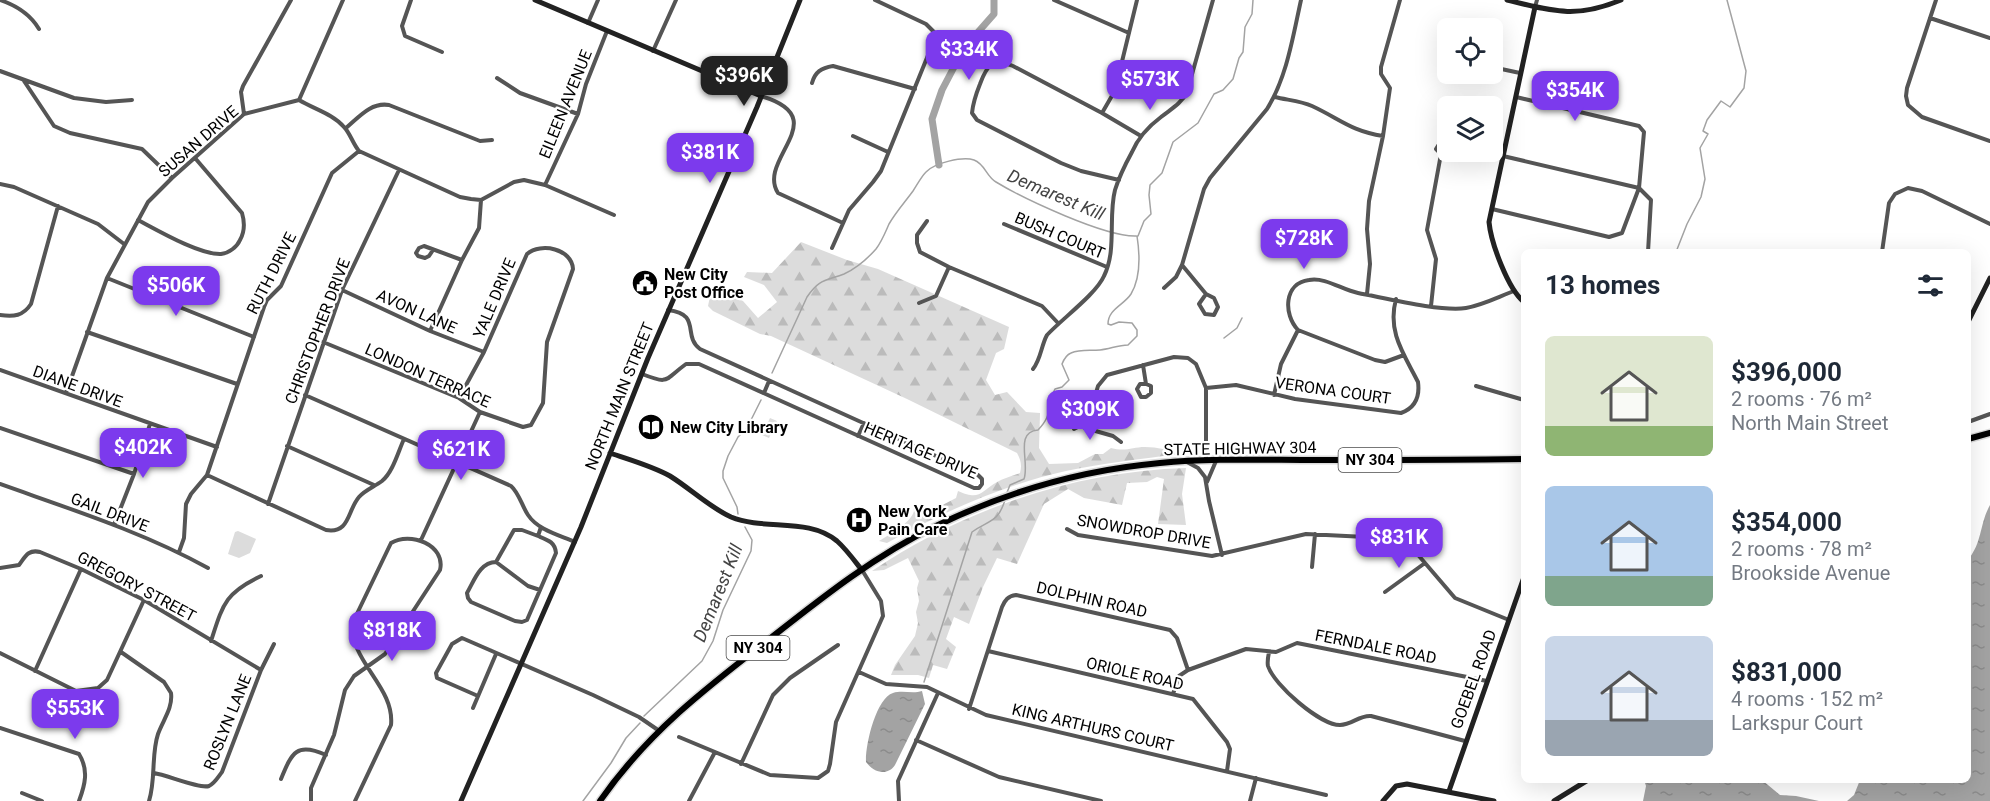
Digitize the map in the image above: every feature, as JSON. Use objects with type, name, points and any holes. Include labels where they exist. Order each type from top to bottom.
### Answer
[{"type":"main road","points":[[1971,438],[1990,433]]},
{"type":"main road","name":"STATE HIGHWAY 304","points":[[600,801],[630,761],[658,730],[703,691],[861,569],[934,527],[1000,498],[1094,472],[1184,461],[1521,459]]},
{"type":"street","points":[[0,0],[12,4],[34,21],[39,28]]},
{"type":"street","points":[[244,114],[241,92],[243,86],[291,0]]},
{"type":"street","points":[[343,0],[299,100],[331,116],[346,128],[351,142],[359,151],[460,197],[481,200],[514,182],[524,180],[545,185],[614,215]]},
{"type":"street","points":[[411,0],[402,26],[405,36],[442,52]]},
{"type":"street","points":[[535,0],[785,107],[791,113],[794,121],[793,133],[776,173],[774,187],[778,193],[843,223]]},
{"type":"street","points":[[588,23],[598,0]]},
{"type":"street","points":[[653,51],[676,0]]},
{"type":"street","name":"NORTH MAIN STREET","points":[[461,801],[574,542],[641,373],[800,0]]},
{"type":"street","points":[[832,248],[849,210],[878,177],[933,45],[934,32],[926,24],[875,0]]},
{"type":"street","points":[[1054,0],[1129,33]]},
{"type":"street","points":[[1102,113],[1117,82],[1137,0]]},
{"type":"street","points":[[1033,369],[1038,363],[1047,334],[1097,287],[1107,267],[1115,191],[1119,180],[1141,136],[1184,98],[1190,85],[1213,0]]},
{"type":"street","points":[[1164,288],[1176,277],[1182,265],[1204,189],[1210,178],[1275,97],[1292,41],[1301,0]]},
{"type":"street","points":[[1367,294],[1371,264],[1367,229],[1369,201],[1383,136],[1390,88],[1381,74],[1381,67],[1400,0]]},
{"type":"street","points":[[1507,0],[1568,13],[1580,12],[1621,0]]},
{"type":"street","points":[[1537,0],[1503,156],[1639,188],[1651,200],[1648,249]]},
{"type":"street","points":[[1936,0],[1907,88],[1908,105],[1922,117],[1990,141]]},
{"type":"street","points":[[1930,18],[1990,38]]},
{"type":"street","name":"EILEEN AVENUE","points":[[545,185],[578,114],[586,84],[607,31]]},
{"type":"street","points":[[1119,180],[1081,171],[1061,163],[977,120],[972,113],[972,102],[986,69],[992,64],[1002,62],[1013,66],[1141,136]]},
{"type":"street","points":[[812,83],[819,70],[839,67],[915,89]]},
{"type":"street","points":[[1503,69],[1520,73]]},
{"type":"street","points":[[0,71],[86,101],[132,100]]},
{"type":"street","points":[[497,78],[520,93],[578,114]]},
{"type":"street","points":[[24,81],[54,126],[70,133],[142,149],[172,178]]},
{"type":"street","points":[[1275,97],[1305,104],[1363,133],[1383,136]]},
{"type":"street","points":[[1491,208],[1609,237],[1622,233],[1639,188],[1644,132],[1639,126],[1516,97]]},
{"type":"street","name":"SUSAN DRIVE","points":[[66,393],[107,278],[148,202],[244,114],[299,100]]},
{"type":"street","points":[[346,128],[373,106],[380,104],[389,105],[480,141],[492,140]]},
{"type":"street","points":[[853,136],[888,152]]},
{"type":"street","name":"RUTH DRIVE","points":[[178,552],[184,538],[186,504],[191,494],[207,476],[267,300],[281,286],[332,173],[359,151]]},
{"type":"street","points":[[138,220],[177,240],[214,252],[223,254],[238,244],[243,232],[242,213],[195,158]]},
{"type":"street","points":[[1431,306],[1436,259],[1427,230],[1440,162]]},
{"type":"street","points":[[1502,162],[1491,208],[1490,234],[1514,291],[1521,299]]},
{"type":"street","name":"CHRISTOPHER DRIVE","points":[[268,504],[342,290],[399,170]]},
{"type":"street","points":[[0,184],[14,187],[98,224],[124,244]]},
{"type":"street","points":[[1882,249],[1889,203],[1894,194],[1908,188],[1922,191],[1990,224]]},
{"type":"street","points":[[430,331],[479,228],[481,200]]},
{"type":"street","points":[[0,315],[19,315],[26,311],[31,303],[58,206]]},
{"type":"street","points":[[927,221],[917,235],[916,243],[920,252],[949,267],[1042,306],[1058,323]]},
{"type":"street","name":"BUSH COURT","points":[[1004,224],[1107,267]]},
{"type":"street","name":"YALE DRIVE","points":[[459,398],[484,352],[527,254],[540,247],[568,256],[573,261],[573,269],[547,342],[543,403],[535,421],[523,427]]},
{"type":"street","points":[[433,250],[462,260]]},
{"type":"street","points":[[1182,265],[1206,294],[1214,298],[1218,308],[1214,315],[1205,314],[1199,304],[1206,294]]},
{"type":"street","points":[[919,303],[936,296],[949,267]]},
{"type":"street","points":[[107,278],[254,337]]},
{"type":"street","points":[[1971,316],[1990,278]]},
{"type":"street","points":[[1404,355],[1385,362],[1375,360],[1298,330],[1291,323],[1287,306],[1295,287],[1310,279],[1320,280],[1357,293],[1431,306],[1464,308],[1477,306],[1514,291]]},
{"type":"street","name":"AVON LANE","points":[[342,290],[430,331],[484,352]]},
{"type":"street","name":"VERONA COURT","points":[[1206,388],[1236,385],[1274,395],[1401,412],[1408,410],[1416,401],[1419,392],[1418,382],[1392,324],[1392,313],[1396,300]]},
{"type":"street","name":"HERITAGE DRIVE","points":[[641,373],[658,380],[666,380],[673,377],[686,364],[694,363],[973,488],[978,488],[982,484],[982,479],[978,475],[698,348],[692,340],[689,320],[680,313],[668,310]]},
{"type":"street","points":[[1274,395],[1281,364],[1298,330]]},
{"type":"street","points":[[87,332],[237,384]]},
{"type":"street","name":"LONDON TERRACE","points":[[323,342],[459,398],[480,412],[523,427]]},
{"type":"street","points":[[1074,429],[1083,424],[1102,378],[1182,356],[1196,363],[1206,388],[1206,460]]},
{"type":"street","points":[[1143,365],[1146,384]]},
{"type":"street","name":"DIANE DRIVE","points":[[0,370],[217,447]]},
{"type":"street","points":[[764,393],[769,381]]},
{"type":"street","points":[[1476,386],[1521,399]]},
{"type":"street","points":[[305,395],[510,486],[515,490],[528,515],[541,527],[574,542]]},
{"type":"street","points":[[421,540],[480,412]]},
{"type":"street","points":[[1971,421],[1990,414]]},
{"type":"street","points":[[858,436],[864,423]]},
{"type":"street","points":[[114,525],[150,424]]},
{"type":"street","points":[[1083,424],[1085,428],[1113,436],[1121,442]]},
{"type":"street","points":[[0,428],[134,474]]},
{"type":"street","points":[[207,476],[326,530],[334,531],[342,528],[357,499],[384,479],[404,439]]},
{"type":"street","points":[[288,446],[375,485]]},
{"type":"street","points":[[610,453],[662,472],[717,510],[737,519],[758,524],[811,528],[820,531],[838,542],[861,569],[881,601],[883,616],[836,722],[830,764],[824,776],[811,778],[770,775],[679,737]]},
{"type":"street","points":[[1216,460],[1208,476],[1207,485],[1222,555]]},
{"type":"street","points":[[1184,461],[1201,471],[1207,485]]},
{"type":"street","name":"GAIL DRIVE","points":[[0,483],[114,525],[178,552],[208,568]]},
{"type":"street","points":[[538,536],[541,527]]},
{"type":"street","name":"SNOWDROP DRIVE","points":[[1067,529],[1078,535],[1203,555],[1222,555],[1296,536],[1315,534],[1396,540],[1413,549],[1455,598],[1509,620]]},
{"type":"street","points":[[496,562],[514,530],[522,530],[538,536],[556,546],[556,553],[540,590],[527,620],[522,622],[471,602],[467,593],[483,566],[488,562],[496,562],[528,586],[540,590]]},
{"type":"street","points":[[1312,567],[1315,534]]},
{"type":"street","points":[[311,801],[311,788],[339,720],[345,690],[354,676],[368,667],[385,654],[440,570],[441,561],[437,552],[421,540],[405,538],[392,543],[353,622],[351,633],[354,643],[368,667],[388,702],[392,713],[391,725],[355,801]]},
{"type":"street","name":"GREGORY STREET","points":[[0,568],[19,565],[28,553],[34,550],[81,568],[144,600],[261,670]]},
{"type":"street","points":[[1385,592],[1425,563]]},
{"type":"street","points":[[35,670],[81,568]]},
{"type":"street","points":[[211,641],[227,599],[242,585],[261,576]]},
{"type":"street","name":"GOEBEL ROAD","points":[[1449,791],[1521,586]]},
{"type":"street","name":"DOLPHIN ROAD","points":[[969,708],[1005,600],[1011,596],[1022,595],[1170,630],[1178,638],[1188,670]]},
{"type":"street","points":[[0,653],[76,691],[98,688],[107,680],[144,600]]},
{"type":"street","points":[[478,696],[437,678],[436,673],[452,644],[462,638],[593,695],[639,717],[658,730]]},
{"type":"street","name":"FERNDALE ROAD","points":[[1188,670],[1246,649],[1269,652],[1283,650],[1297,643],[1487,681]]},
{"type":"street","name":"ROSLYN LANE","points":[[154,773],[169,775],[200,787],[216,782],[222,772],[261,670],[274,644]]},
{"type":"street","points":[[741,764],[773,695],[790,678],[838,645]]},
{"type":"street","points":[[121,651],[164,682],[171,693],[169,708],[158,734],[149,801]]},
{"type":"street","name":"ORIOLE ROAD","points":[[988,651],[1196,701],[1227,742],[1230,749],[1227,771]]},
{"type":"street","points":[[1269,652],[1268,667],[1277,680],[1295,700],[1328,721],[1341,725],[1359,717],[1371,716],[1465,741]]},
{"type":"street","points":[[472,708],[496,654]]},
{"type":"street","points":[[1173,694],[1179,676],[1188,670]]},
{"type":"street","name":"KING ARTHURS COURT","points":[[859,672],[886,684],[924,686],[986,715],[1326,795]]},
{"type":"street","points":[[899,801],[898,781],[938,693]]},
{"type":"street","points":[[0,728],[79,754],[84,761],[86,773],[79,801]]},
{"type":"street","points":[[916,740],[999,777],[1101,801]]},
{"type":"street","points":[[281,779],[288,760],[303,748],[311,748],[326,755]]},
{"type":"street","points":[[690,801],[715,752]]},
{"type":"street","points":[[1250,801],[1256,778]]},
{"type":"street","points":[[1554,801],[1583,783]]},
{"type":"street","points":[[1383,801],[1391,790],[1401,784],[1413,784],[1494,801]]},
{"type":"street","points":[[22,793],[42,801]]},
{"type":"green space","points":[[801,242],[878,269],[1009,327],[1004,349],[996,353],[986,380],[995,395],[1007,392],[1026,412],[1040,413],[1039,448],[1049,464],[1078,463],[1095,454],[1103,454],[1111,448],[1121,450],[1140,447],[1154,448],[1179,454],[1094,466],[1043,477],[974,501],[887,543],[879,541],[909,520],[914,511],[912,504],[927,513],[956,498],[958,491],[971,495],[979,494],[1000,481],[1020,473],[1020,461],[1017,453],[771,336],[760,334],[713,311],[708,306],[712,287],[743,301],[758,318],[777,302],[764,285],[744,277],[747,272],[772,273]]},
{"type":"green space","points":[[770,418],[777,421],[769,438],[762,435]]},
{"type":"green space","points":[[1186,468],[1182,494],[1186,525],[1158,524],[1164,479],[1157,477],[1147,482],[1127,483],[1122,505],[1084,498],[1068,489],[1044,504],[1017,564],[997,558],[969,624],[954,617],[946,639],[956,647],[947,669],[933,665],[929,678],[918,675],[891,675],[895,665],[915,636],[918,623],[916,612],[919,601],[917,588],[919,581],[908,558],[884,570],[872,571],[944,529],[1022,497],[1103,477]]},
{"type":"green space","points":[[238,531],[256,539],[250,553],[239,558],[228,554],[235,532]]},
{"type":"water","points":[[1990,505],[1990,801],[1847,801],[1854,795],[1859,783],[1971,783],[1971,556],[1979,540]]},
{"type":"water","points":[[922,691],[925,704],[895,765],[884,772],[872,768],[866,762],[867,745],[881,704],[893,693]]},
{"type":"water","points":[[1645,783],[1766,783],[1780,795],[1819,801],[1643,801]]},
{"type":"waterway","points":[[939,165],[932,119],[942,90],[964,48],[994,14],[994,0]]},
{"type":"waterway","name":"Demarest Kill","points":[[1138,236],[1144,221],[1151,214],[1150,185],[1162,173],[1173,142],[1198,123],[1214,94],[1223,90],[1233,79],[1243,52],[1245,27],[1252,14],[1253,0]]},
{"type":"waterway","points":[[1677,249],[1701,197],[1705,179],[1700,148],[1708,134],[1703,131],[1707,120],[1721,101],[1730,107],[1744,88],[1746,71],[1727,0]]},
{"type":"waterway","name":"Demarest Kill","points":[[772,373],[811,291],[823,281],[853,269],[869,256],[878,246],[892,220],[922,176],[942,163],[963,159],[974,160],[981,164],[996,182],[1044,207],[1085,224],[1122,235],[1136,236]]},
{"type":"waterway","points":[[1006,495],[1010,485],[1024,479],[1024,449],[1027,436],[1038,430],[1046,419],[1055,389],[1062,387],[1069,380],[1062,364],[1065,357],[1078,351],[1128,345],[1137,336],[1137,330],[1132,323],[1108,324],[1113,311],[1128,298],[1137,280],[1139,258],[1137,236]]},
{"type":"waterway","points":[[1224,338],[1237,328],[1242,318]]},
{"type":"waterway","name":"Demarest Kill","points":[[738,514],[723,478],[723,471],[738,437],[747,428],[761,400]]},
{"type":"waterway","points":[[924,682],[972,532],[996,517],[1005,500]]},
{"type":"waterway","name":"Demarest Kill","points":[[644,716],[702,661],[713,641],[723,610],[751,551],[752,540],[745,527]]},
{"type":"waterway","name":"Demarest Kill","points":[[583,801],[626,738],[640,723]]},
{"type":"place","name":"New City Post Office","points":[[645,283]]},
{"type":"place","name":"New City Library","points":[[651,427]]},
{"type":"place","name":"New York Pain Care","points":[[859,520]]}]
